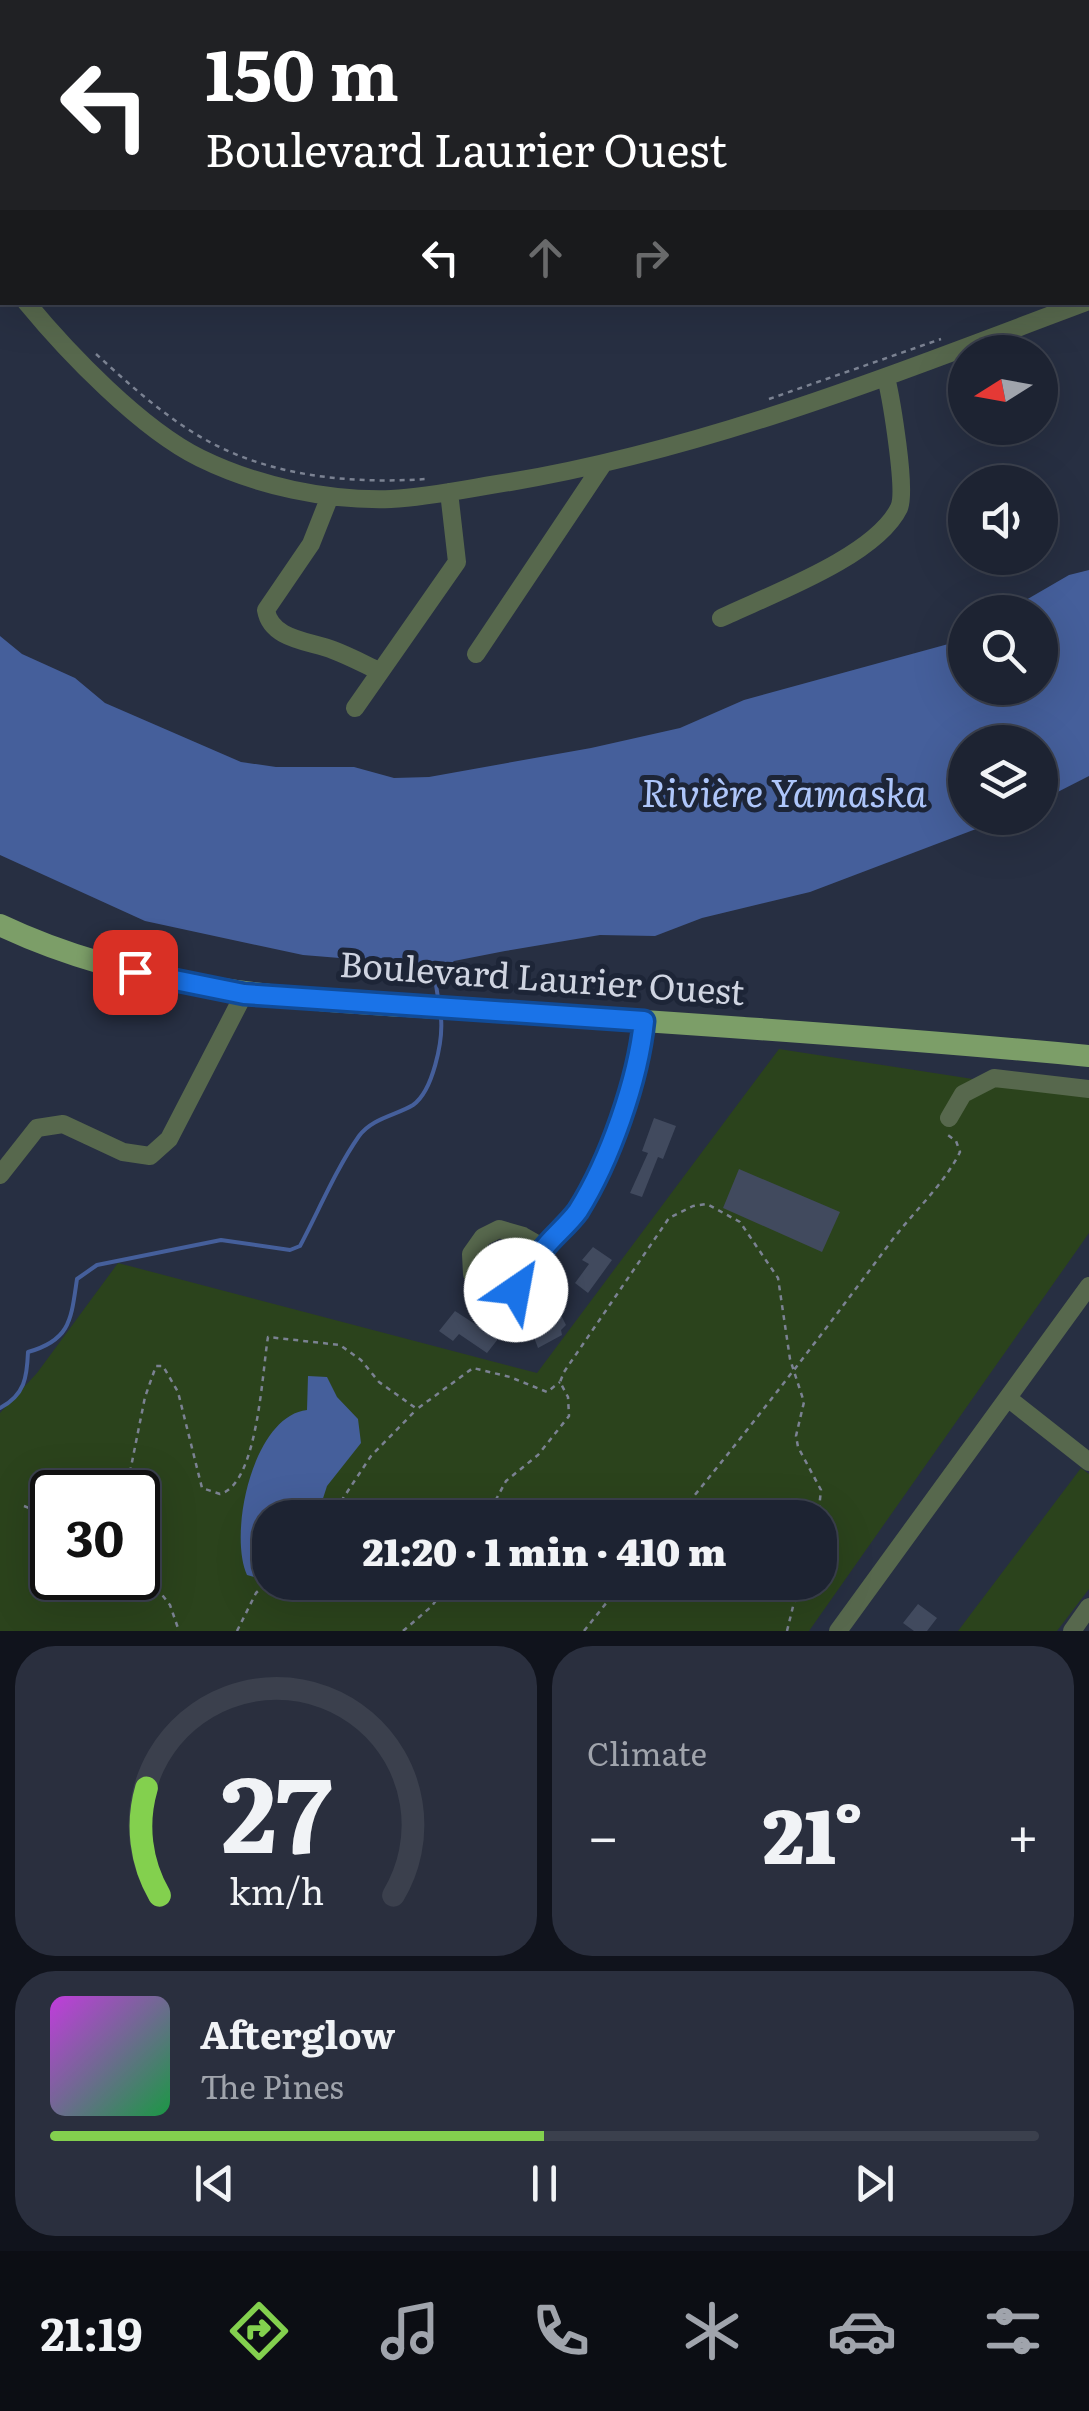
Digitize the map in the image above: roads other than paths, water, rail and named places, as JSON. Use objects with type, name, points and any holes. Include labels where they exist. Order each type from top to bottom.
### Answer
[{"type":"main road","name":"Boulevard Laurier Ouest","points":[[0,925],[99,964],[244,994],[926,1040],[1089,1056]]},
{"type":"street","points":[[29,305],[68,350],[142,418],[201,458],[272,485],[330,496],[390,499],[442,485],[603,464],[675,448],[1080,305]]},
{"type":"street","points":[[721,618],[840,562],[887,524],[900,506],[901,484],[886,376]]},
{"type":"street","points":[[476,654],[603,464]]},
{"type":"street","points":[[355,708],[457,562],[442,485]]},
{"type":"street","points":[[330,496],[311,544],[266,610],[268,620],[296,639],[380,670]]},
{"type":"street","points":[[0,1176],[38,1128],[63,1124],[123,1152],[150,1156],[169,1138],[244,994]]},
{"type":"street","points":[[544,1248],[580,1208],[607,1152],[641,1054],[644,1021]]},
{"type":"street","points":[[943,1124],[962,1094],[994,1078],[1089,1089]]},
{"type":"street","points":[[847,1628],[1089,1286]]},
{"type":"street","points":[[1009,1399],[1089,1462]]},
{"type":"street","points":[[1072,1631],[1089,1607]]},
{"type":"water","name":"Rivière Yamaska","points":[[1089,570],[1089,776],[1058,792],[1058,725],[948,725],[948,835],[960,835],[810,892],[702,918],[655,936],[600,935],[505,951],[454,961],[435,978],[413,964],[303,955],[145,921],[0,855],[0,636],[22,654],[75,678],[105,703],[241,762],[276,767],[354,767],[394,778],[429,777],[680,728],[744,700],[948,644],[948,705],[1058,705],[1058,595],[1034,595],[1069,575]]},
{"type":"water","points":[[308,1376],[327,1377],[337,1397],[358,1419],[361,1443],[327,1486],[322,1500],[252,1500],[252,1576],[247,1575],[242,1556],[243,1506],[259,1454],[272,1432],[288,1417],[307,1410]]},
{"type":"waterway","points":[[435,978],[438,998]]},
{"type":"waterway","points":[[0,1408],[15,1397],[23,1384],[28,1352],[61,1334],[70,1317],[77,1279],[97,1265],[221,1240],[290,1250],[300,1246],[359,1136],[378,1121],[413,1105],[426,1089],[438,1052],[441,1018]]}]
